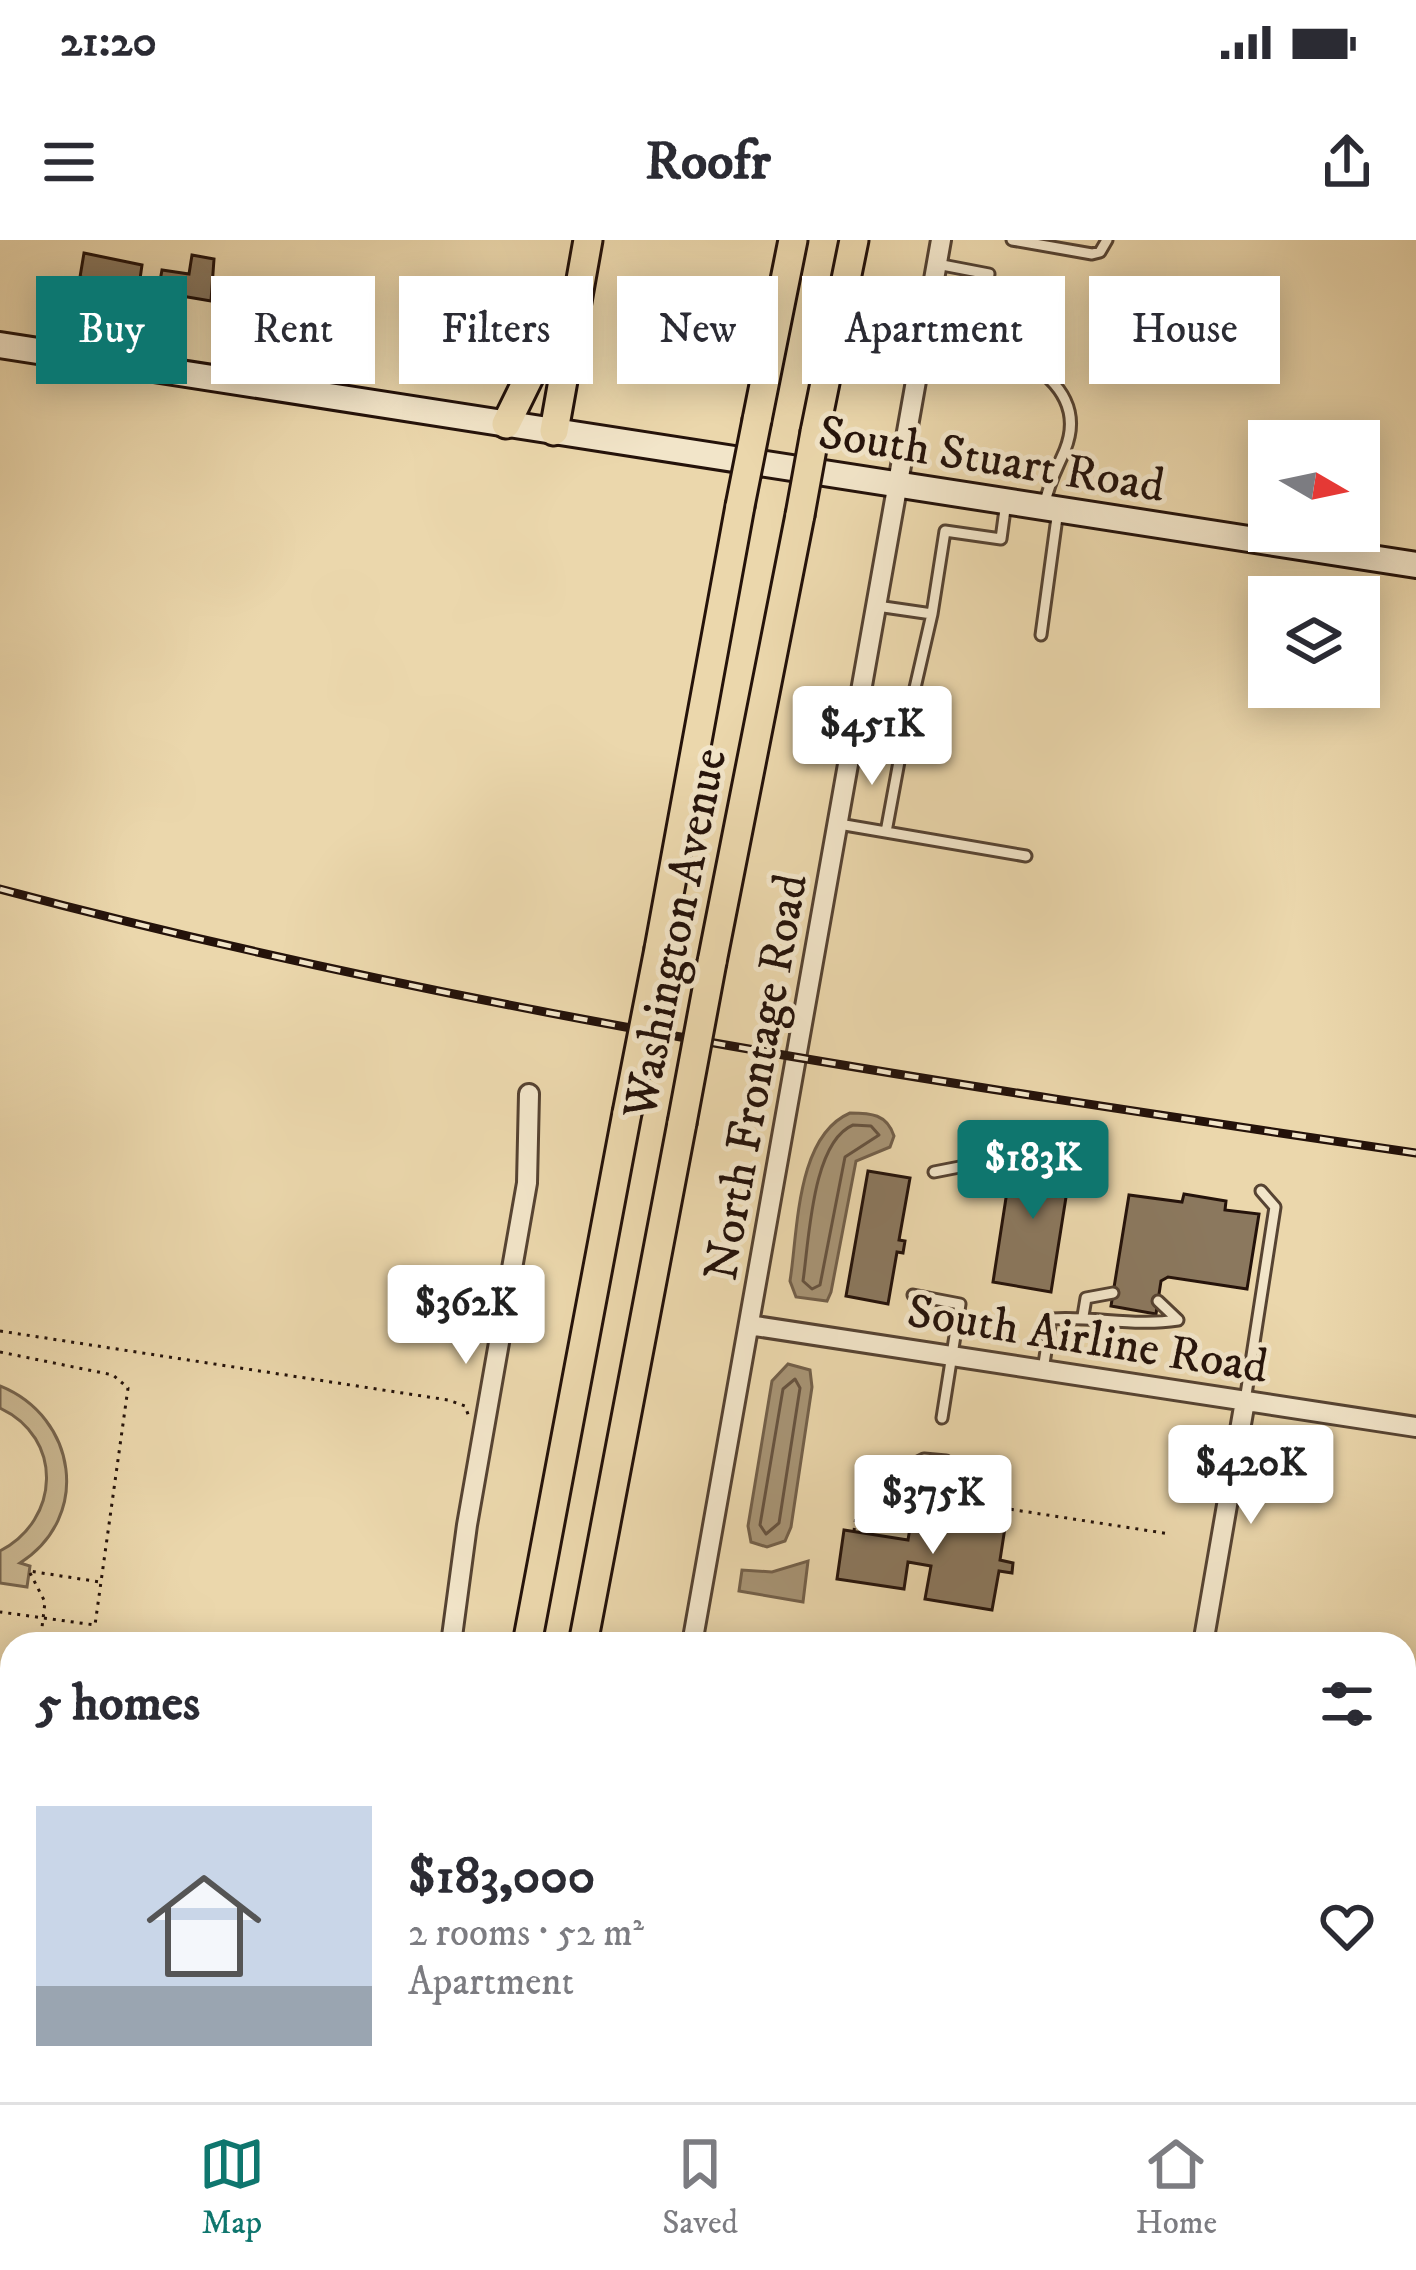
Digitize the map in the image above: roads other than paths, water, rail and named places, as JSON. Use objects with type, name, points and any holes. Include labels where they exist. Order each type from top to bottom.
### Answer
[{"type":"main road","points":[[567,276],[574,240]]},
{"type":"main road","points":[[546,430],[588,240]]},
{"type":"main road","name":"Washington Avenue","points":[[529,1632],[791,240]]},
{"type":"main road","name":"Washington Avenue","points":[[585,1632],[854,240]]},
{"type":"main road","points":[[506,424],[526,384]]},
{"type":"main road","points":[[546,430],[551,384]]},
{"type":"street","name":"North Frontage Road","points":[[694,1632],[941,240]]},
{"type":"street","name":"South Stuart Road","points":[[0,345],[1416,565]]},
{"type":"street","points":[[454,1632],[470,1504],[527,1183],[529,1094]]},
{"type":"street","name":"South Airline Road","points":[[749,1325],[1416,1427]]},
{"type":"street","points":[[1205,1632],[1245,1401]]},
{"type":"lane","points":[[1012,240],[1092,254],[1100,252],[1107,240]]},
{"type":"lane","points":[[937,264],[989,274],[979,336],[1040,368],[1062,391],[1072,416],[1051,509],[1041,635]]},
{"type":"lane","points":[[886,832],[945,531],[1000,539],[1006,502]]},
{"type":"lane","points":[[877,606],[932,614]]},
{"type":"lane","points":[[855,732],[903,740]]},
{"type":"lane","points":[[838,824],[1026,856]]},
{"type":"lane","points":[[934,1172],[980,1163]]},
{"type":"lane","points":[[1245,1401],[1273,1246],[1275,1207],[1261,1191]]},
{"type":"lane","points":[[1083,1316],[1086,1298],[1113,1293]]},
{"type":"lane","points":[[913,1295],[960,1304],[942,1418]]},
{"type":"lane","points":[[1043,1370],[1052,1319],[1083,1316],[1139,1326],[1178,1320],[1158,1301]]},
{"type":"water","points":[[850,1113],[877,1116],[894,1136],[890,1147],[856,1161],[827,1301],[796,1297],[790,1281],[809,1163],[832,1125]]},
{"type":"water","points":[[788,1364],[810,1370],[812,1387],[791,1527],[785,1541],[767,1547],[751,1542],[748,1526],[772,1381]]},
{"type":"water","points":[[808,1561],[803,1602],[739,1591],[742,1570],[772,1572]]},
{"type":"railway","points":[[0,889],[175,933],[527,1009],[1059,1100],[1416,1153]]}]
